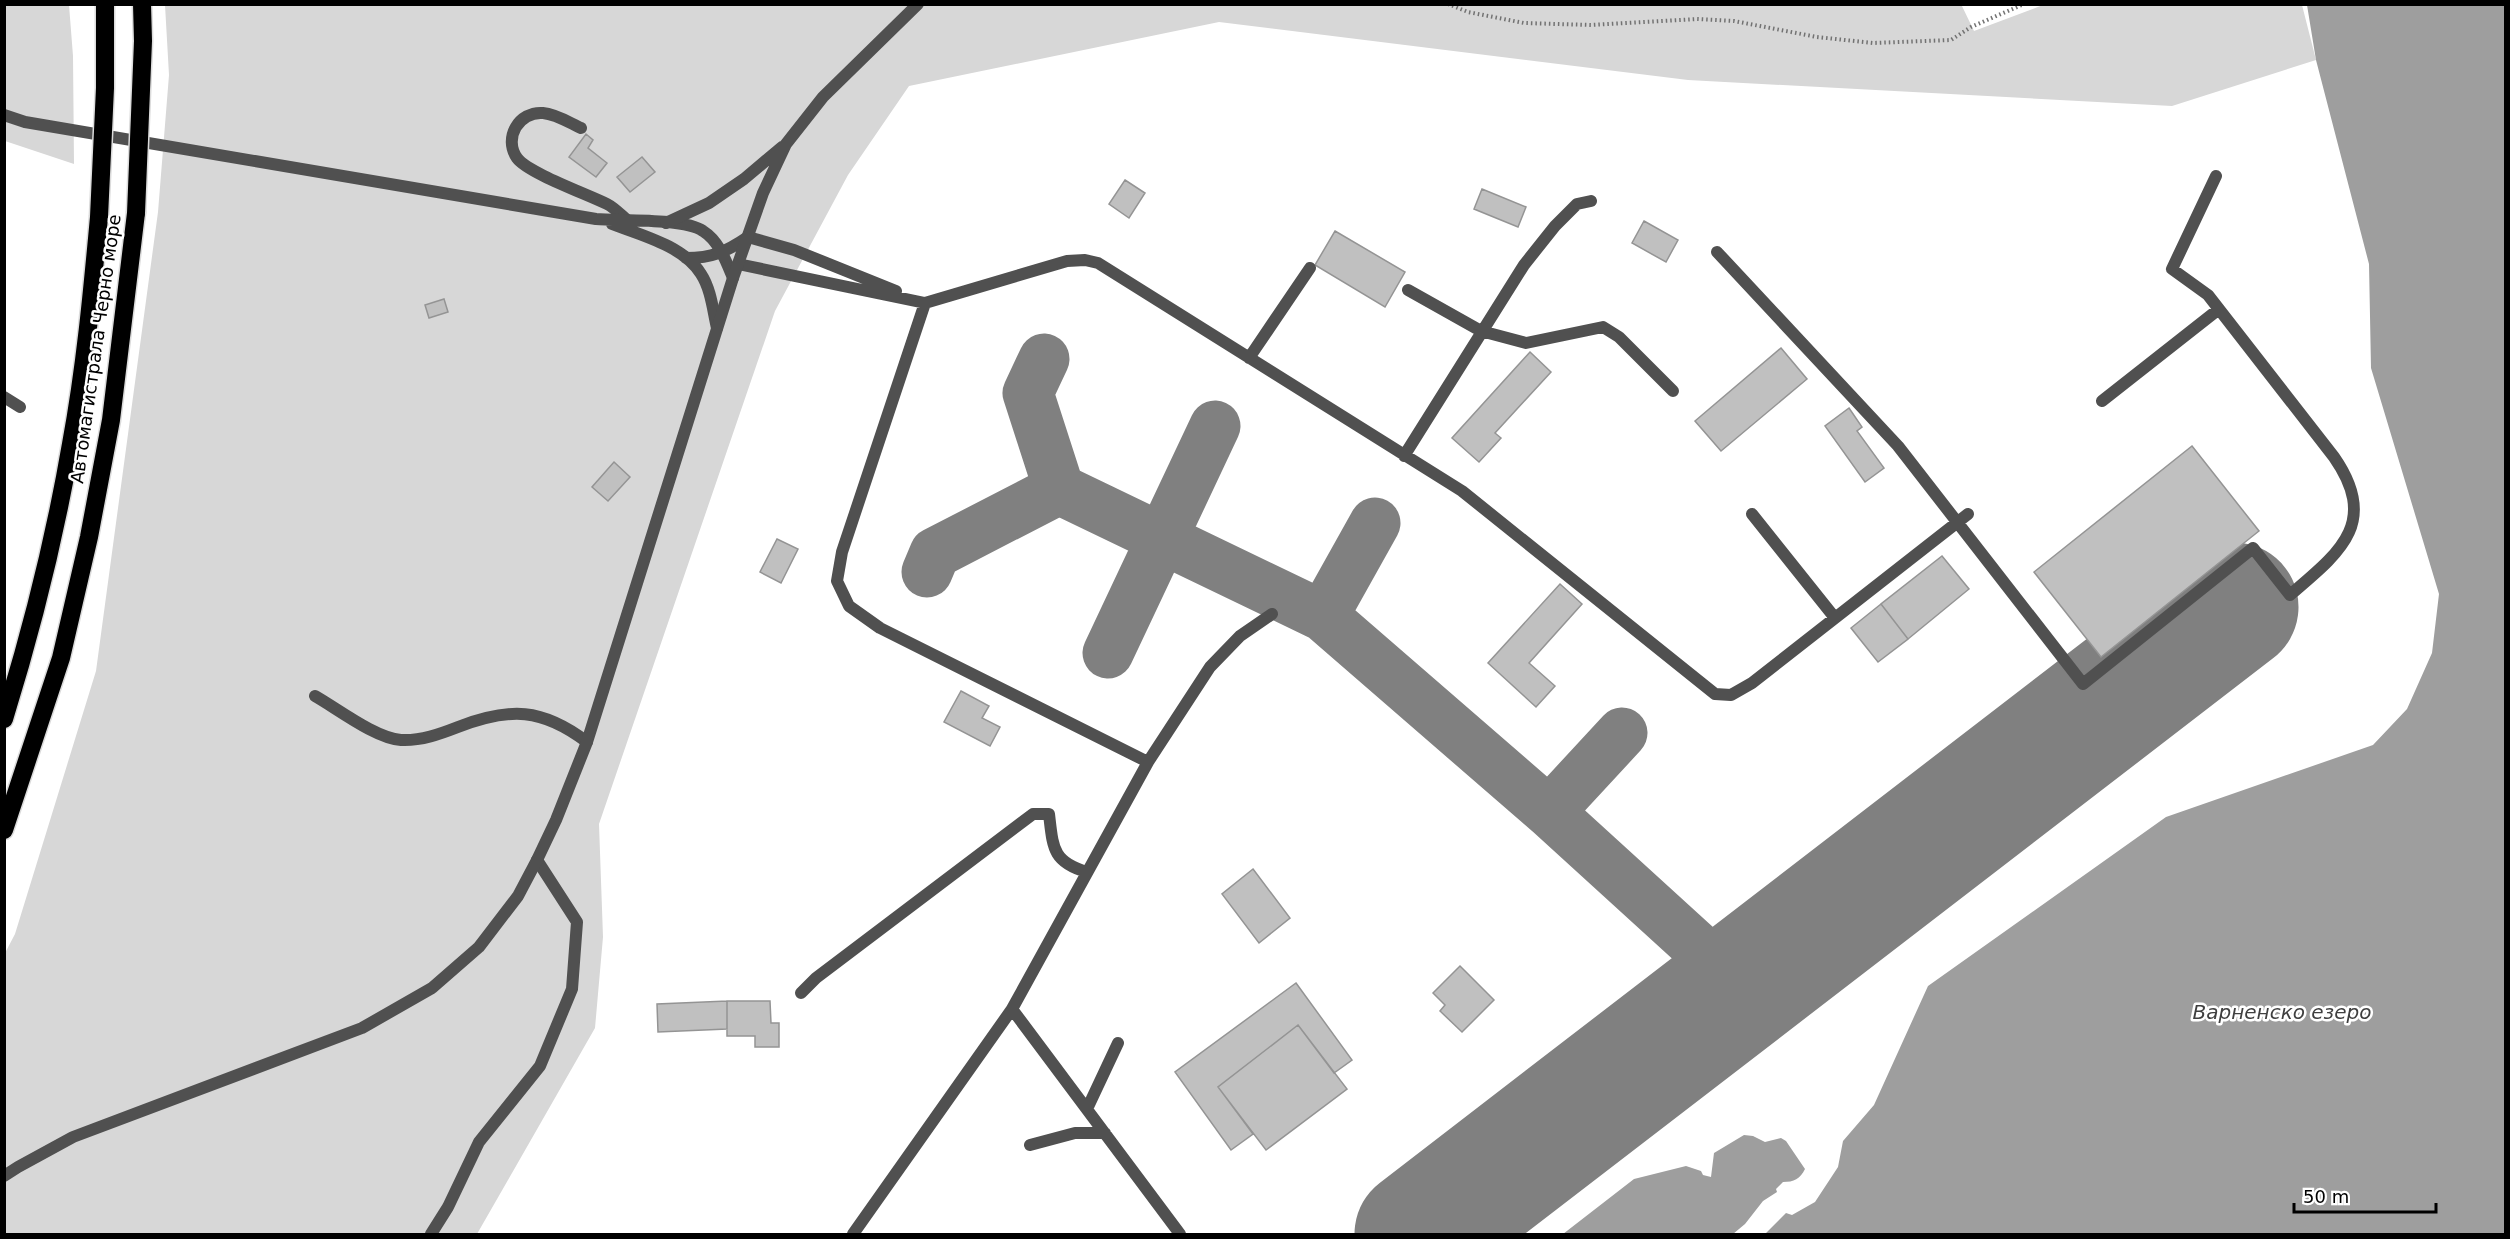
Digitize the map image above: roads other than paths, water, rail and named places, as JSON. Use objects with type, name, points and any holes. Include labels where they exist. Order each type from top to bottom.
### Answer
[{"type":"highway","name":"Автомагистрала Черно море","points":[[4,719],[28,639],[72,443],[88,333],[99,217],[105,88],[105,4]]},
{"type":"highway","name":"Автомагистрала Черно море","points":[[4,831],[61,658],[89,537],[111,420],[136,213],[141,112],[142,4]]},
{"type":"street","points":[[666,223],[709,203],[744,179],[786,144],[823,97],[918,4]]},
{"type":"street","points":[[581,128],[550,114],[532,114],[524,118],[513,132],[513,149],[523,164],[610,205],[628,222]]},
{"type":"street","points":[[4,115],[25,122],[597,219],[686,223],[704,231],[722,252],[734,278]]},
{"type":"street","points":[[4,1176],[73,1137],[363,1028],[432,988],[479,947],[518,896],[556,820],[586,742],[738,264],[763,193],[786,144]]},
{"type":"street","points":[[1717,252],[1898,446],[1956,524],[2083,684],[2253,548],[2290,595],[2331,561],[2345,543],[2353,521],[2354,498],[2347,476],[2334,457],[2208,295],[2172,269],[2216,177]]},
{"type":"street","points":[[1404,456],[1524,265],[1555,226],[1577,204],[1591,201]]},
{"type":"street","points":[[597,219],[669,247],[686,258],[702,274],[717,328]]},
{"type":"street","points":[[686,258],[707,258],[748,237],[794,250],[925,303]]},
{"type":"street","points":[[738,264],[925,303],[1067,261],[1085,260],[1098,263],[1462,491],[1715,694],[1731,695],[1752,683],[1968,514]]},
{"type":"street","points":[[1249,358],[1310,268]]},
{"type":"street","points":[[1408,290],[1481,331],[1526,343],[1603,327],[1619,337],[1673,392]]},
{"type":"street","points":[[925,303],[842,552],[837,581],[849,606],[880,628],[1148,762]]},
{"type":"street","points":[[2102,401],[2219,309]]},
{"type":"street","points":[[4,398],[20,407]]},
{"type":"street","points":[[1752,514],[1835,618]]},
{"type":"street","points":[[853,1234],[1012,1008],[1148,762],[1209,667],[1240,636],[1272,614]]},
{"type":"street","points":[[315,696],[380,734],[398,740],[417,740],[505,713],[542,716],[568,728],[586,742]]},
{"type":"street","points":[[801,993],[816,978],[1033,814],[1049,814],[1053,846],[1060,858],[1071,867],[1087,872]]},
{"type":"street","points":[[431,1234],[448,1207],[479,1142],[540,1066],[572,989],[577,922],[537,860]]},
{"type":"street","points":[[1012,1008],[1180,1234]]},
{"type":"street","points":[[1087,1109],[1118,1043]]},
{"type":"street","points":[[1030,1145],[1076,1133],[1105,1133]]},
{"type":"water","name":"Варненско езеро","points":[[2307,5],[2505,5],[2505,1234],[1765,1234],[1786,1213],[1792,1215],[1815,1202],[1838,1167],[1843,1141],[1874,1105],[1928,986],[2166,817],[2373,745],[2407,709],[2432,653],[2439,594],[2371,368],[2369,264],[2316,60]]},
{"type":"water","points":[[1744,1135],[1753,1136],[1765,1142],[1781,1138],[1786,1141],[1805,1169],[1796,1179],[1783,1182],[1776,1189],[1777,1192],[1763,1201],[1745,1224],[1733,1234],[1563,1234],[1634,1179],[1686,1166],[1711,1177],[1714,1153]]}]
